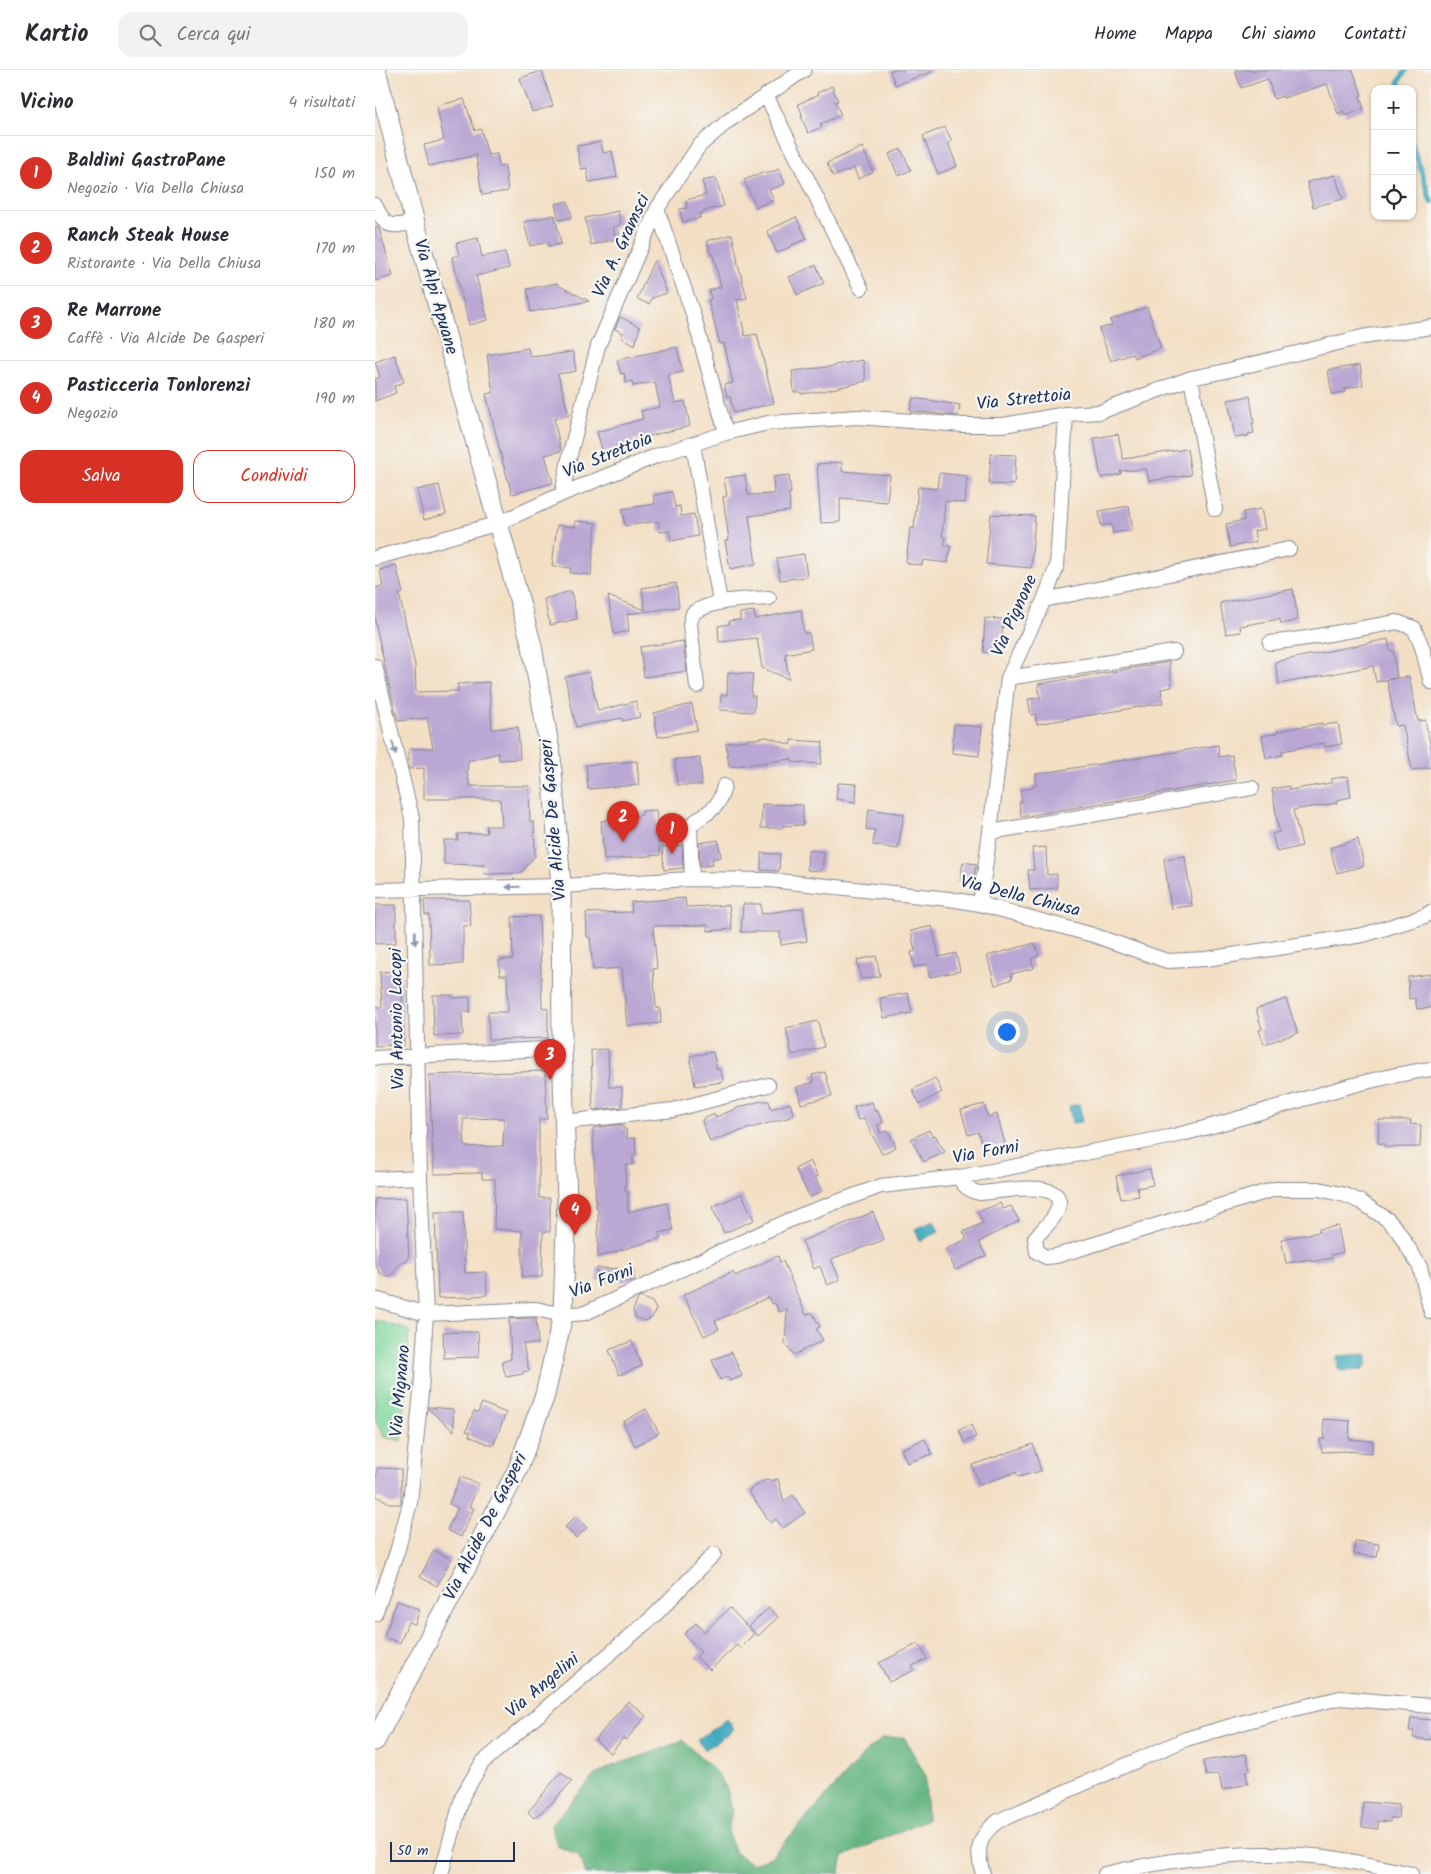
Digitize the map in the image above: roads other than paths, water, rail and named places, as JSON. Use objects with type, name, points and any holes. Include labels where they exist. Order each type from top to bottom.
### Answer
[{"type":"main road","name":"Via Alpi Apuane","points":[[376,70],[415,223],[499,523]]},
{"type":"main road","name":"Via Alcide De Gasperi","points":[[375,1741],[517,1471],[545,1395],[563,1315],[567,1200],[562,1048],[561,886],[551,757],[532,646],[499,523]]},
{"type":"street","name":"Via A. Gramsci","points":[[562,494],[571,450],[598,346],[657,209],[699,146],[729,121],[805,70]]},
{"type":"street","points":[[766,95],[861,288]]},
{"type":"street","points":[[375,205],[385,223],[391,226],[415,223]]},
{"type":"street","points":[[657,209],[693,314],[726,434]]},
{"type":"street","name":"Via Strettoia","points":[[375,558],[499,523],[562,494],[656,456],[768,423],[858,417],[963,425],[1003,425],[1066,414],[1100,412],[1191,378],[1362,337],[1431,327]]},
{"type":"street","points":[[1191,378],[1215,509]]},
{"type":"street","name":"Via Pignone","points":[[980,904],[1008,678],[1057,566],[1066,414]]},
{"type":"street","points":[[693,444],[720,602]]},
{"type":"street","points":[[1043,600],[1067,597],[1289,549]]},
{"type":"street","points":[[697,686],[690,624],[693,613],[702,607],[720,602],[769,598]]},
{"type":"street","points":[[1270,643],[1397,622],[1414,628],[1422,647],[1431,682]]},
{"type":"street","points":[[1008,678],[1174,652]]},
{"type":"street","name":"Via Antonio Lacopi","points":[[375,666],[412,818],[419,1057],[420,1178],[426,1314]]},
{"type":"street","points":[[691,879],[690,826],[697,819],[713,810],[721,799],[724,786]]},
{"type":"street","points":[[990,832],[1252,788]]},
{"type":"street","name":"Via Della Chiusa","points":[[375,890],[561,886],[691,879],[779,881],[980,904],[1093,935],[1167,961],[1206,959],[1363,935],[1425,916],[1431,912]]},
{"type":"street","points":[[375,1058],[562,1048]]},
{"type":"street","name":"Via Forni","points":[[375,1299],[426,1314],[536,1309],[563,1315],[585,1313],[801,1215],[881,1186],[960,1177],[1185,1134],[1314,1095],[1396,1074],[1431,1069]]},
{"type":"street","points":[[565,1122],[673,1110],[768,1085]]},
{"type":"street","points":[[960,1177],[961,1183],[965,1187],[980,1192],[1044,1189],[1054,1194],[1058,1199],[1058,1209],[1035,1238],[1037,1252],[1046,1257],[1056,1256],[1275,1189],[1319,1189],[1345,1195],[1361,1202],[1388,1220],[1399,1231],[1420,1267],[1431,1312]]},
{"type":"street","points":[[375,1179],[420,1178]]},
{"type":"street","name":"Via Mignano","points":[[375,1614],[397,1552],[409,1503],[421,1392],[426,1314]]},
{"type":"street","name":"Via Angelini","points":[[441,1874],[463,1795],[483,1763],[655,1615],[714,1554]]},
{"type":"street","points":[[983,1874],[979,1861],[979,1850],[983,1836],[998,1821],[1186,1739],[1269,1715],[1340,1698],[1431,1706]]},
{"type":"street","points":[[1105,1874],[1205,1856],[1264,1854],[1325,1857],[1411,1874]]},
{"type":"water","points":[[1080,1104],[1082,1122],[1072,1123],[1069,1106]]},
{"type":"water","points":[[934,1221],[939,1232],[920,1241],[915,1229]]},
{"type":"water","points":[[1367,1354],[1367,1365],[1363,1370],[1342,1371],[1338,1369],[1337,1356]]},
{"type":"water","points":[[727,1719],[734,1729],[705,1750],[697,1740]]},
{"type":"waterway","points":[[1400,85],[1399,81],[1406,70]]},
{"type":"waterway","points":[[1416,155],[1431,202]]},
{"type":"place","name":"Ranch Steak House","points":[[623,842]]},
{"type":"place","name":"Baldini GastroPane","points":[[672,854]]},
{"type":"place","name":"Re Marrone","points":[[550,1080]]},
{"type":"place","name":"Pasticceria Tonlorenzi","points":[[575,1235]]}]
